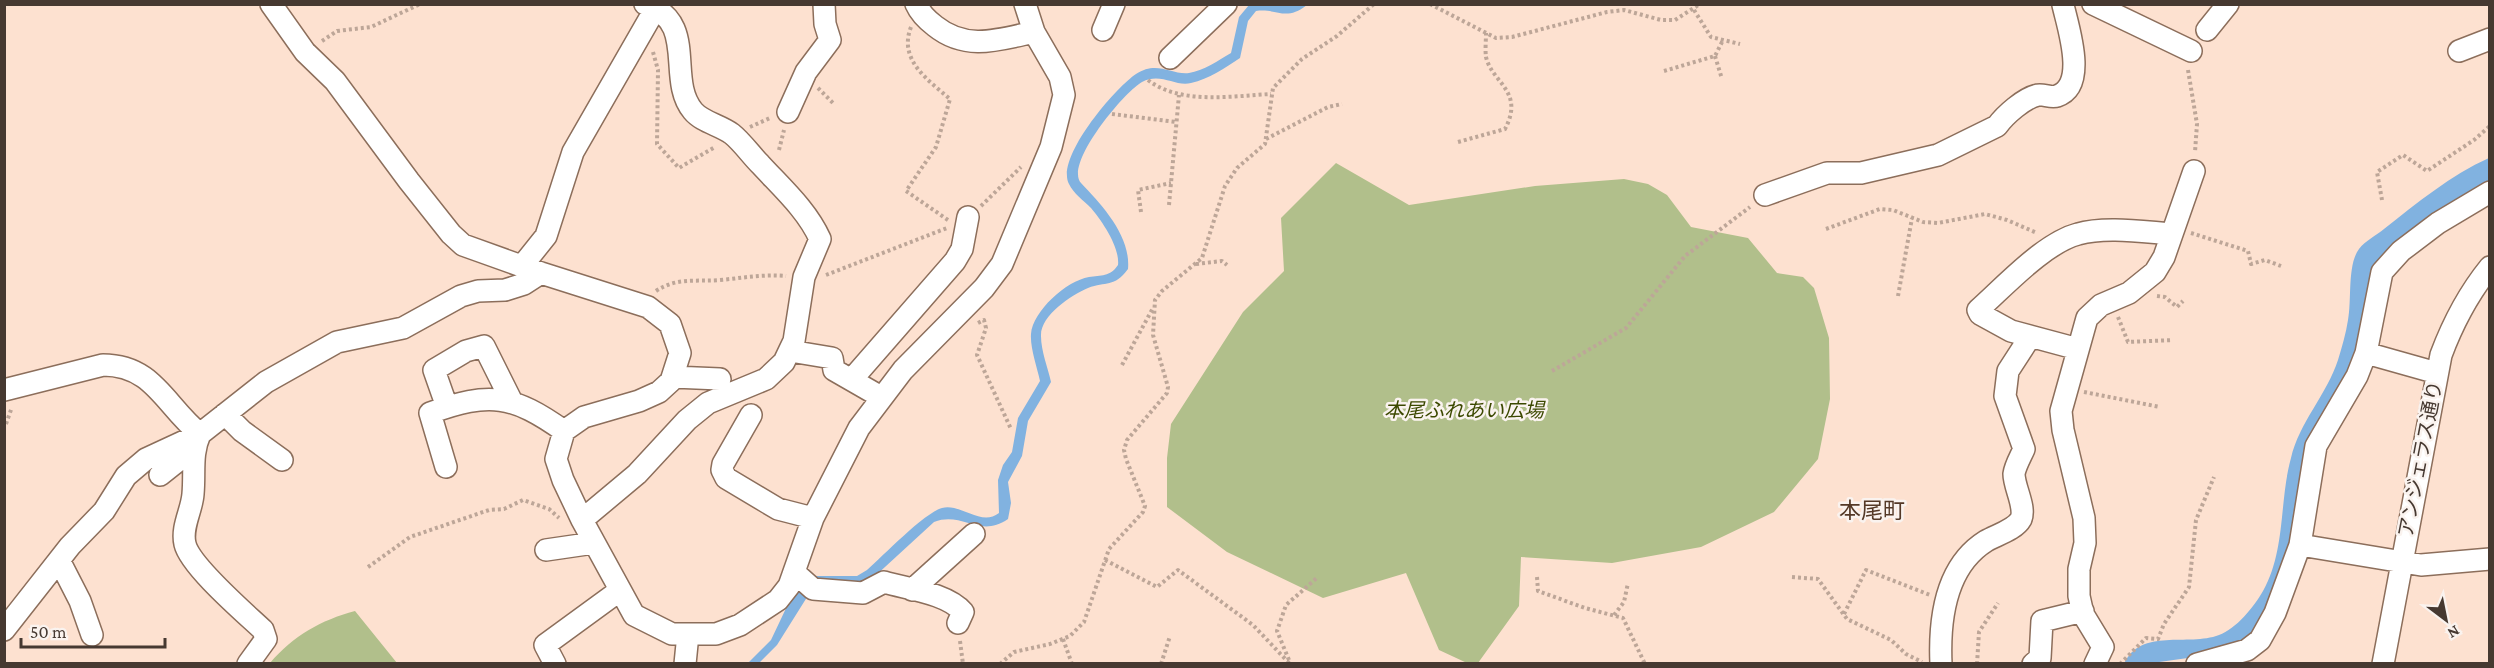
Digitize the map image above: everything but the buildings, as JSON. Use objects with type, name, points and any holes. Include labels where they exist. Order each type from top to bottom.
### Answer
[{"type":"street","points":[[271,4],[305,52],[335,81],[451,234],[463,244],[638,304],[661,316],[675,335],[680,353],[673,377],[659,392],[639,400],[599,410],[564,431],[556,459],[582,520],[587,544],[634,615],[672,634],[716,634],[751,619],[778,600],[795,573],[813,519],[859,428],[903,370],[984,288],[1002,264],[1051,147],[1064,95],[1060,77],[1034,32],[1025,4]]},
{"type":"street","points":[[788,112],[806,72],[831,40],[825,24],[824,4]]},
{"type":"street","points":[[1103,30],[1114,4]]},
{"type":"street","points":[[1170,58],[1226,4]]},
{"type":"street","points":[[2058,4],[2068,4]]},
{"type":"street","points":[[2093,4],[2191,51]]},
{"type":"street","points":[[2207,30],[2228,4]]},
{"type":"street","points":[[1765,195],[1827,173],[1861,173],[1938,155],[1997,126],[2010,113],[2038,95],[2059,95],[2067,89],[2074,76],[2075,60],[2063,5]]},
{"type":"street","points":[[160,475],[225,414],[266,382],[337,342],[403,328],[461,296],[478,291],[505,290],[524,284],[546,236],[573,152],[653,6],[672,26],[681,57],[683,88],[694,113],[731,134],[814,225],[819,239],[804,277],[790,351],[784,362],[766,379],[708,403],[687,420],[637,474],[582,520]]},
{"type":"street","points":[[916,7],[948,37],[963,40],[1000,39],[1034,32]]},
{"type":"street","points":[[2459,51],[2490,39]]},
{"type":"street","points":[[2095,663],[2103,647],[2083,611],[2079,596],[2079,568],[2085,543],[2084,518],[2063,430],[2061,411],[2087,318],[2101,305],[2142,285],[2156,272],[2194,171]]},
{"type":"street","points":[[2197,663],[2247,650],[2260,640],[2275,613],[2300,545],[2316,446],[2357,376],[2366,353],[2382,272],[2401,251],[2438,223],[2490,192]]},
{"type":"street","points":[[853,378],[955,261],[962,249],[968,217]]},
{"type":"street","points":[[2078,349],[2030,337],[2001,325],[1980,314],[1978,310],[2031,261],[2078,234],[2173,231]]},
{"type":"street","name":"アンジェラス通り","points":[[2383,663],[2437,373],[2450,329],[2475,285],[2490,267]]},
{"type":"street","points":[[1941,663],[1940,645],[1955,572],[1974,549],[2020,520],[2014,473],[2024,449],[2005,396],[2008,371],[2030,337]]},
{"type":"street","points":[[447,407],[435,370],[466,351],[484,346],[512,402]]},
{"type":"street","points":[[790,351],[832,358],[834,370],[853,378],[881,397]]},
{"type":"street","points":[[2366,353],[2437,373]]},
{"type":"street","points":[[4,390],[103,365],[117,365],[142,374],[197,441],[193,498],[185,531],[185,545],[220,589],[263,630],[266,639],[248,663]]},
{"type":"street","points":[[673,377],[720,378]]},
{"type":"street","points":[[446,466],[430,413],[447,407],[483,398],[512,402],[530,407],[564,431]]},
{"type":"street","points":[[225,414],[242,431],[282,460]]},
{"type":"street","points":[[750,415],[723,464],[722,470],[726,478],[778,509],[813,519]]},
{"type":"street","points":[[4,630],[59,560],[104,511],[126,476],[146,459],[197,441]]},
{"type":"street","points":[[912,590],[974,534]]},
{"type":"street","points":[[546,550],[587,544]]},
{"type":"street","points":[[2300,545],[2421,565],[2490,559]]},
{"type":"street","points":[[59,560],[93,635]]},
{"type":"street","points":[[795,573],[813,589],[863,593],[884,582],[912,590],[958,606],[963,612],[958,623]]},
{"type":"street","points":[[555,663],[545,645],[619,591]]},
{"type":"street","points":[[2032,663],[2040,658],[2042,621],[2083,611]]},
{"type":"street","points":[[685,663],[688,634]]},
{"type":"path","points":[[320,43],[336,31],[372,27],[420,4]]},
{"type":"path","points":[[1122,365],[1162,291],[1202,258],[1225,186],[1237,168],[1264,144],[1273,88],[1302,59],[1337,36],[1374,4]]},
{"type":"path","points":[[1430,4],[1496,38],[1512,37],[1607,12],[1624,10],[1661,20],[1675,20],[1700,4]]},
{"type":"path","points":[[638,304],[665,285],[680,281],[708,281],[762,274],[804,277],[830,273],[850,263],[956,224],[906,191],[936,147],[950,99],[923,76],[907,53],[916,7]]},
{"type":"path","points":[[1694,10],[1712,37],[1740,44]]},
{"type":"path","points":[[1458,142],[1505,129],[1510,120],[1511,102],[1508,93],[1486,58],[1486,33]]},
{"type":"path","points":[[1722,79],[1715,56],[1723,40]]},
{"type":"path","points":[[2191,51],[2187,65],[2197,124],[2194,171]]},
{"type":"path","points":[[1664,71],[1715,56]]},
{"type":"path","points":[[1148,80],[1161,90],[1179,95],[1271,94]]},
{"type":"path","points":[[1169,205],[1179,95]]},
{"type":"path","points":[[1265,139],[1328,107],[1342,104]]},
{"type":"path","points":[[1112,114],[1176,122]]},
{"type":"path","points":[[2382,200],[2377,172],[2403,155],[2427,171],[2490,126]]},
{"type":"path","points":[[968,217],[1028,159],[1051,147]]},
{"type":"path","points":[[1141,212],[1138,189],[1171,183]]},
{"type":"path","points":[[1552,371],[1626,328],[1685,256],[1765,195]]},
{"type":"path","points":[[1826,229],[1880,209],[1893,210],[1912,218],[1938,223],[1985,214],[2032,230],[2056,246]]},
{"type":"path","points":[[1898,296],[1912,218]]},
{"type":"path","points":[[2173,231],[2248,250],[2252,264],[2265,260],[2281,267]]},
{"type":"path","points":[[1196,264],[1207,265],[1222,261],[1227,265]]},
{"type":"path","points":[[2114,300],[2119,324],[2128,342],[2173,339]]},
{"type":"path","points":[[1000,663],[1014,652],[1070,636],[1084,622],[1105,560],[1116,540],[1143,512],[1144,506],[1124,450],[1131,434],[1167,393],[1166,376],[1154,335],[1155,304]]},
{"type":"path","points":[[973,326],[984,320],[986,328],[977,355],[1011,429]]},
{"type":"path","points":[[2066,388],[2160,408]]},
{"type":"path","points":[[2120,663],[2146,638],[2158,639],[2164,624],[2190,587],[2196,520],[2214,477]]},
{"type":"path","points":[[368,567],[410,537],[489,510],[504,509],[523,500],[549,509],[587,544]]},
{"type":"path","points":[[1105,560],[1157,587],[1178,570],[1253,625],[1290,663]]},
{"type":"path","points":[[1844,614],[1866,570],[1947,602]]},
{"type":"path","points":[[1290,663],[1277,631],[1286,605],[1318,577]]},
{"type":"path","points":[[1537,577],[1539,591],[1585,608],[1623,618],[1645,663]]},
{"type":"path","points":[[1792,577],[1818,579],[1844,614],[1891,640],[1915,660],[1928,663]]},
{"type":"path","points":[[1614,615],[1624,602],[1628,583]]},
{"type":"path","points":[[1977,663],[1979,632],[1998,603]]},
{"type":"path","points":[[1161,663],[1170,636]]},
{"type":"path","points":[[1063,639],[1072,663]]},
{"type":"green space","name":"本尾ふれあい広場","points":[[1336,163],[1409,205],[1535,186],[1624,179],[1648,184],[1667,195],[1691,227],[1748,238],[1777,273],[1803,277],[1814,288],[1829,338],[1830,399],[1818,459],[1774,512],[1701,547],[1612,563],[1521,557],[1519,606],[1478,663],[1467,663],[1439,650],[1406,573],[1323,598],[1227,552],[1167,507],[1167,458],[1171,424],[1243,312],[1284,271],[1281,218]]},
{"type":"green space","points":[[355,611],[397,663],[270,663],[308,630]]},
{"type":"water","points":[[1249,5],[1307,5],[1287,14],[1256,11],[1248,21],[1240,58],[1210,76],[1185,84],[1155,78],[1142,82],[1110,113],[1088,145],[1078,174],[1081,183],[1106,211],[1120,233],[1128,257],[1128,269],[1114,282],[1088,288],[1073,296],[1051,314],[1042,328],[1041,342],[1051,382],[1028,421],[1022,456],[1008,482],[1011,503],[1008,519],[988,526],[954,520],[934,522],[873,578],[860,586],[809,594],[777,645],[759,663],[747,664],[771,640],[789,602],[807,576],[857,576],[867,570],[925,518],[942,508],[949,507],[985,517],[992,517],[999,513],[998,480],[1003,465],[1012,452],[1018,418],[1040,381],[1032,345],[1033,325],[1044,307],[1061,291],[1080,280],[1108,274],[1118,265],[1116,250],[1105,227],[1069,184],[1067,172],[1079,141],[1102,108],[1136,74],[1151,68],[1182,73],[1194,72],[1231,53],[1239,17]]},
{"type":"water","points":[[2489,158],[2489,184],[2385,258],[2368,319],[2289,556],[2261,622],[2247,638],[2226,649],[2195,657],[2124,664],[2132,653],[2153,642],[2219,635],[2238,623],[2255,604],[2263,591],[2275,559],[2287,474],[2295,445],[2333,373],[2341,350],[2348,320],[2351,273],[2355,256],[2364,243],[2435,190]]},
{"type":"district","name":"本尾町","points":[[1872,510]]}]
